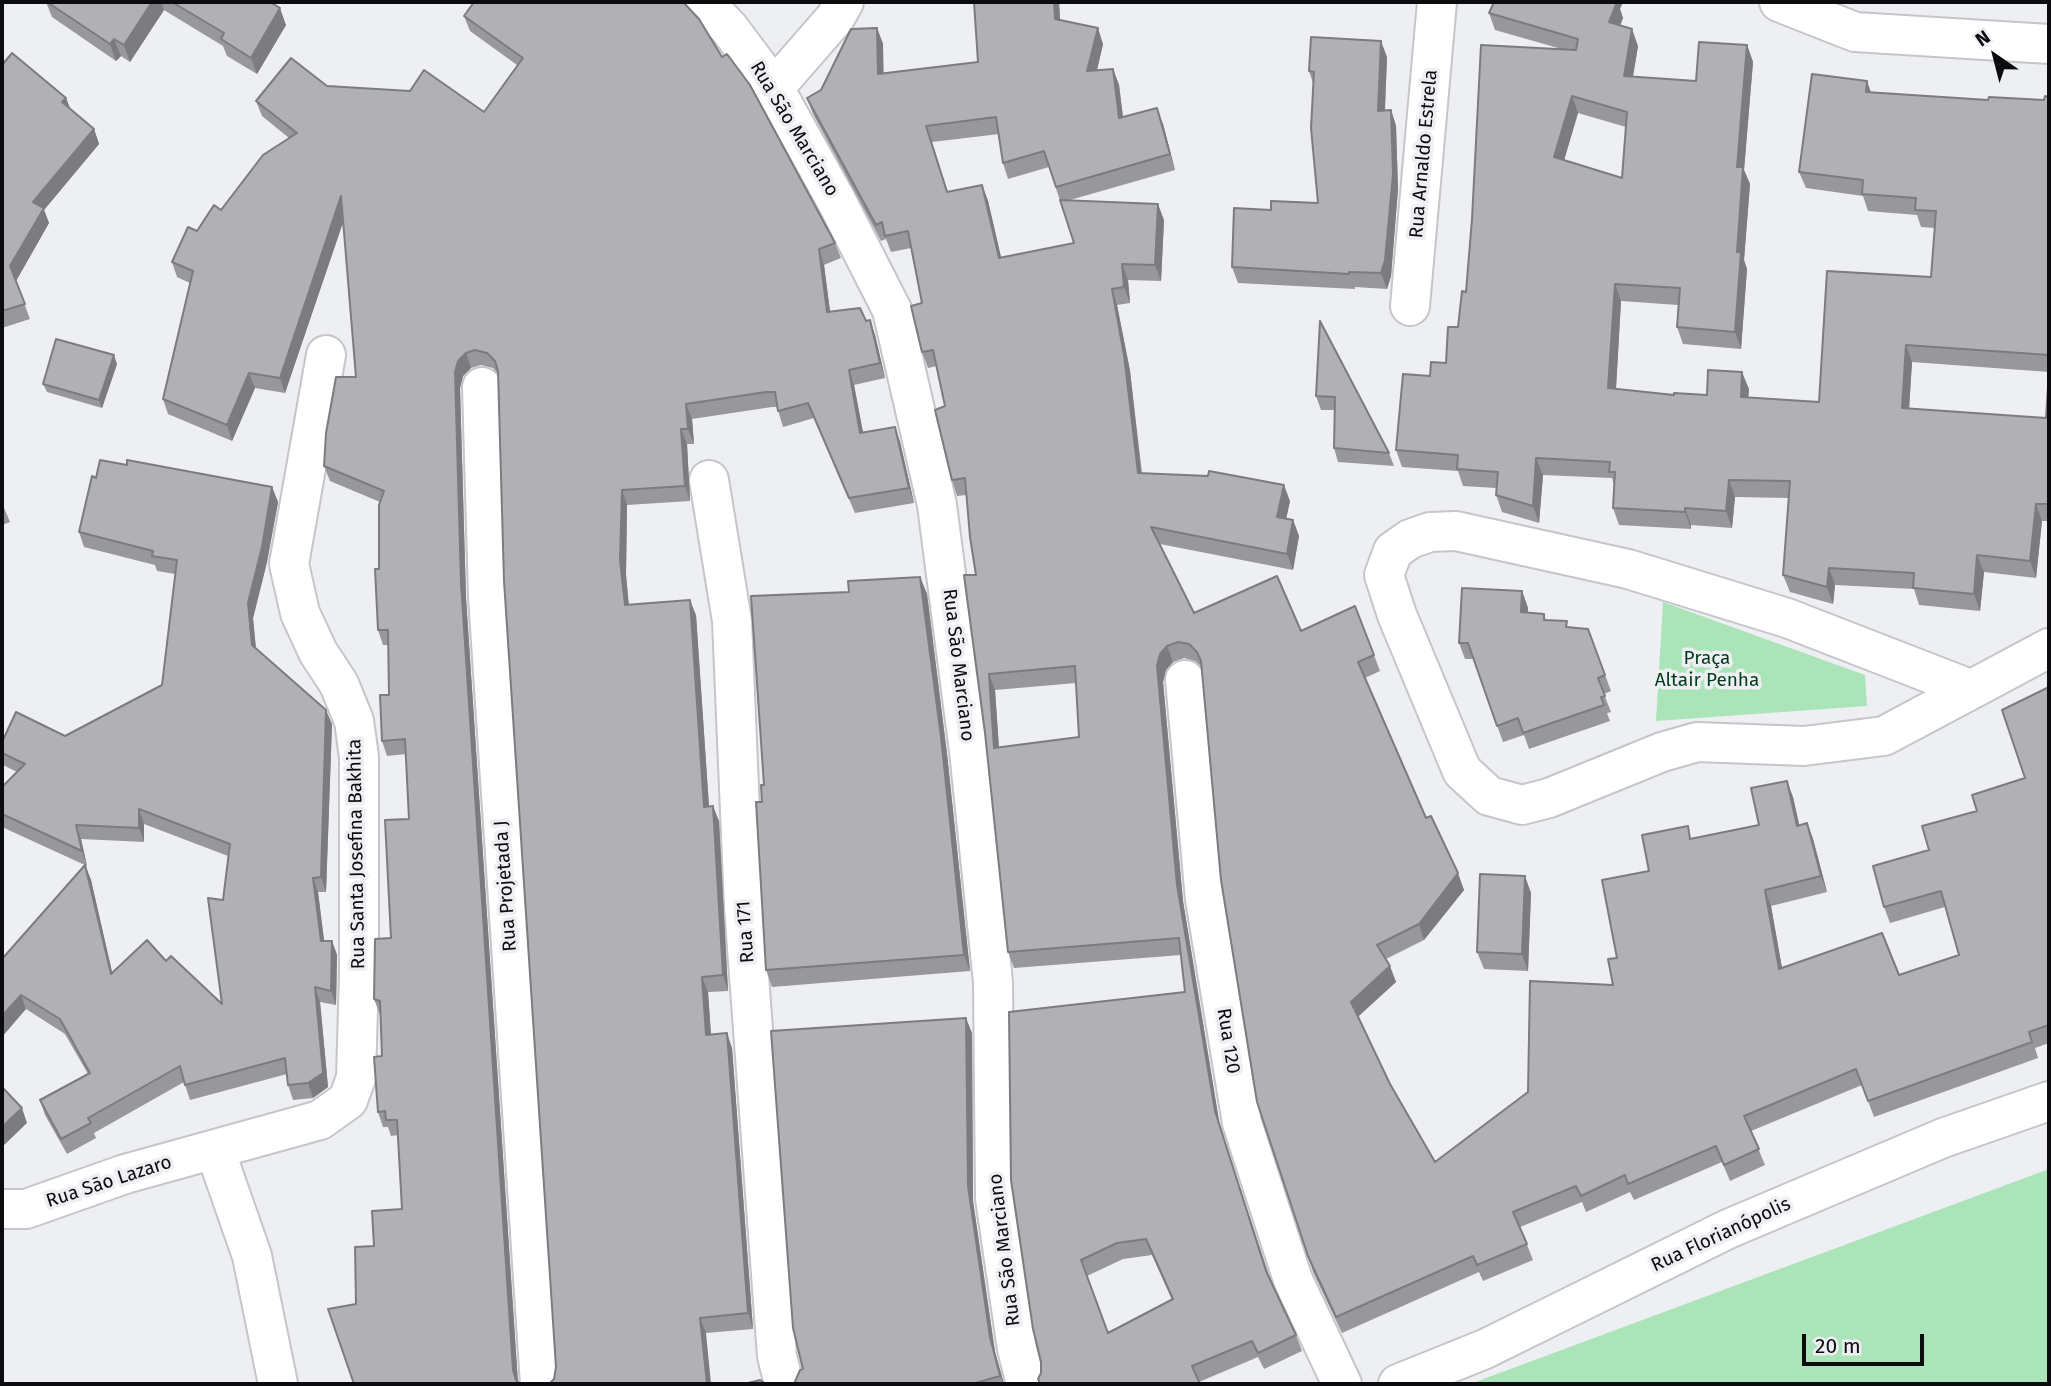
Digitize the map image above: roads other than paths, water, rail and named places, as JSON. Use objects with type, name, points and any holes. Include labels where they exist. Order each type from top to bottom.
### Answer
[{"type":"street","name":"Rua São Marciano","points":[[704,2],[729,28],[774,88],[837,202],[892,310],[937,505],[969,751],[993,982],[995,1198],[1017,1349],[1026,1384]]},
{"type":"street","points":[[774,88],[835,18],[844,2]]},
{"type":"street","name":"Rua Arnaldo Estrela","points":[[1410,306],[1437,2]]},
{"type":"street","points":[[1779,2],[1855,32],[2049,44]]},
{"type":"street","name":"Rua Santa Josefina Bakhita","points":[[215,1150],[320,1120],[348,1100],[356,1078],[359,973],[359,757],[356,733],[339,684],[317,652],[300,613],[289,564],[326,355]]},
{"type":"street","name":"Rua Projetada J","points":[[482,387],[489,611],[540,1384]]},
{"type":"street","name":"Rua 171","points":[[709,480],[732,621],[744,907],[777,1356],[784,1384]]},
{"type":"street","points":[[1970,689],[1787,618],[1628,569],[1456,531],[1430,532],[1410,539],[1393,551],[1384,575],[1396,615],[1462,771],[1489,796],[1522,805],[1549,798],[1662,752],[1697,742],[1804,746],[1884,736],[2049,648]]},
{"type":"street","name":"Rua 120","points":[[1185,680],[1205,899],[1242,1123],[1293,1280],[1342,1384]]},
{"type":"street","name":"Rua Florianópolis","points":[[1398,1384],[1485,1349],[1728,1229],[1943,1138],[2049,1101]]},
{"type":"street","points":[[215,1150],[252,1256],[278,1384]]},
{"type":"street","name":"Rua Sāo Lazaro","points":[[2,1209],[26,1209],[125,1174],[215,1150]]},
{"type":"park label","name":"Praça Altair Penha","points":[[1707,670]]}]
